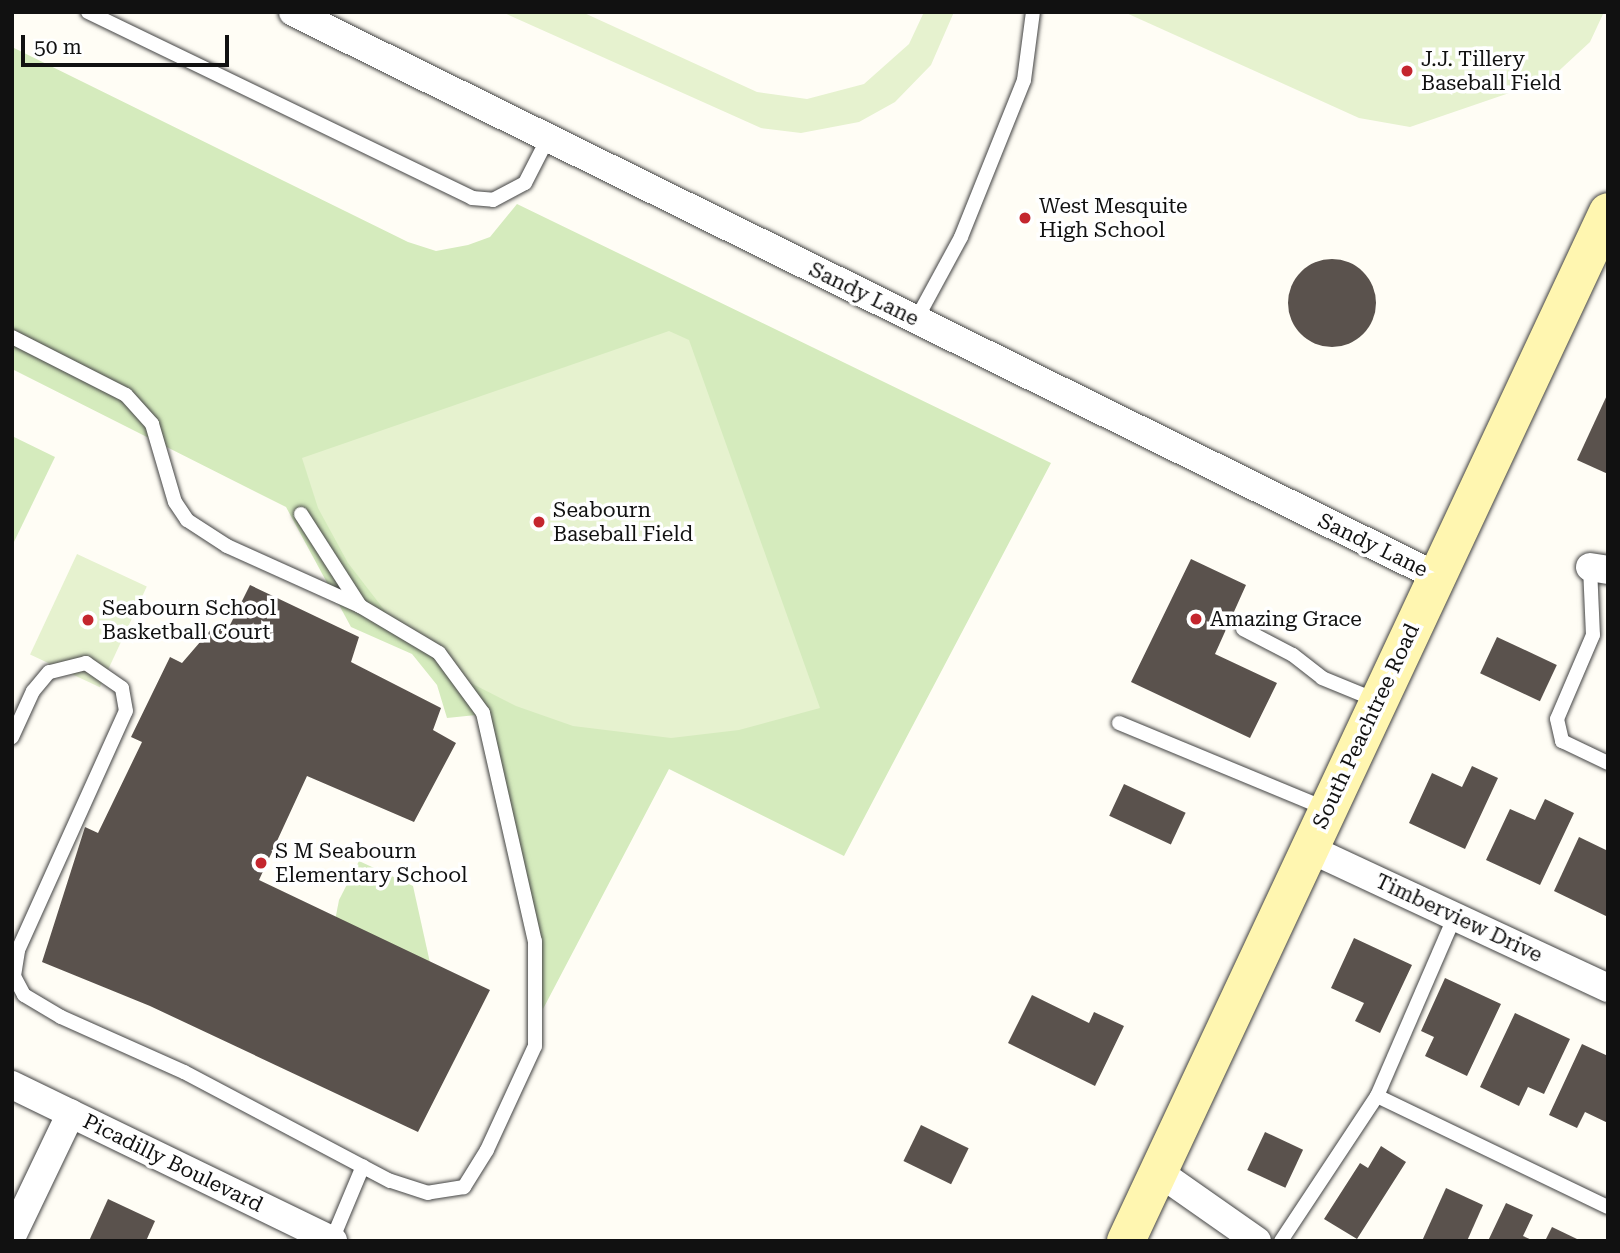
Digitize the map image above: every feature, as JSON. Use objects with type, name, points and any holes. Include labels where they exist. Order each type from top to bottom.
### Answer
[{"type":"main road","name":"South Peachtree Road","points":[[1126,1241],[1310,849],[1376,700],[1608,212]]},
{"type":"street","name":"Sandy Lane","points":[[293,12],[1436,576]]},
{"type":"street","name":"Timberview Drive","points":[[1310,849],[1608,988]]},
{"type":"street","name":"Picadilly Boulevard","points":[[12,1085],[332,1240]]},
{"type":"street","points":[[12,1236],[71,1113]]},
{"type":"street","points":[[1157,1171],[1257,1241]]},
{"type":"lane","points":[[88,12],[472,198],[493,200],[525,183],[548,138]]},
{"type":"lane","points":[[916,320],[961,237],[1024,80],[1033,12]]},
{"type":"lane","points":[[12,337],[125,395],[152,424],[174,502],[187,520],[227,546],[360,606],[439,653],[483,713],[535,942],[535,1046],[464,1187],[428,1193],[390,1181],[24,995],[14,976],[18,950],[126,711],[122,688],[86,663],[49,672],[33,691],[12,737]]},
{"type":"lane","points":[[301,514],[360,606]]},
{"type":"lane","points":[[1599,569],[1593,635],[1557,719],[1562,741],[1608,763]]},
{"type":"lane","points":[[1243,629],[1293,655],[1322,678],[1376,700]]},
{"type":"lane","points":[[1119,723],[1328,809]]},
{"type":"lane","points":[[1281,1241],[1377,1096],[1455,916]]},
{"type":"lane","points":[[1377,1096],[1608,1207]]},
{"type":"lane","points":[[332,1240],[363,1166]]},
{"type":"green space","points":[[502,12],[582,12],[757,92],[807,99],[864,84],[909,44],[924,12],[954,12],[931,65],[895,102],[859,122],[801,133],[761,128]]},
{"type":"green space","name":"J.J. Tillery Baseball Field","points":[[1124,12],[1604,12],[1590,42],[1550,79],[1410,127],[1359,118]]},
{"type":"green space","points":[[12,47],[408,242],[436,251],[468,245],[490,237],[517,204],[1051,463],[844,856],[669,769],[543,1009],[476,715],[447,718],[437,685],[412,654],[351,627],[286,507],[12,369]]},
{"type":"green space","name":"Seabourn Baseball Field","points":[[669,331],[689,340],[820,708],[739,730],[671,738],[573,726],[516,706],[463,679],[389,616],[348,563],[318,508],[302,458]]},
{"type":"green space","points":[[12,436],[55,457],[12,546]]},
{"type":"green space","name":"Seabourn School Basketball Court","points":[[77,554],[147,587],[100,687],[30,655]]},
{"type":"green space","points":[[359,861],[413,886],[440,1008],[334,926],[339,900]]},
{"type":"building","points":[[1332,259],[1349,263],[1363,272],[1372,286],[1376,303],[1372,320],[1363,334],[1349,343],[1332,347],[1315,343],[1301,334],[1292,320],[1288,303],[1292,286],[1301,272],[1315,263]]},
{"type":"building","points":[[1608,393],[1608,474],[1577,460]]},
{"type":"building","name":"Amazing Grace","points":[[1191,559],[1246,585],[1215,654],[1277,683],[1250,738],[1131,682]]},
{"type":"building","points":[[250,585],[359,637],[351,662],[441,708],[433,730],[456,743],[414,822],[307,776],[259,880],[490,990],[418,1132],[150,1006],[42,962],[85,827],[98,833],[142,742],[131,737],[170,657],[182,663],[213,627],[228,629]]},
{"type":"building","points":[[1497,637],[1557,665],[1540,701],[1480,673]]},
{"type":"building","points":[[1472,766],[1498,778],[1465,849],[1409,823],[1432,773],[1462,787]]},
{"type":"building","points":[[1124,784],[1186,813],[1171,844],[1109,816]]},
{"type":"building","points":[[1545,799],[1574,813],[1540,885],[1486,860],[1510,809],[1535,820]]},
{"type":"building","points":[[1579,837],[1608,851],[1608,917],[1554,891]]},
{"type":"building","points":[[1354,938],[1412,965],[1380,1033],[1355,1021],[1364,1003],[1331,988]]},
{"type":"building","points":[[1445,978],[1501,1004],[1467,1076],[1425,1056],[1434,1037],[1421,1031]]},
{"type":"building","points":[[1032,995],[1089,1023],[1094,1012],[1124,1026],[1095,1086],[1008,1043]]},
{"type":"building","points":[[1515,1013],[1570,1039],[1544,1094],[1528,1087],[1519,1106],[1480,1087]]},
{"type":"building","points":[[1582,1044],[1608,1056],[1608,1123],[1585,1112],[1577,1128],[1549,1115]]},
{"type":"building","points":[[921,1125],[969,1148],[951,1184],[903,1161]]},
{"type":"building","points":[[1265,1132],[1303,1150],[1285,1188],[1247,1170]]},
{"type":"building","points":[[1381,1146],[1406,1162],[1357,1239],[1324,1219],[1360,1163],[1368,1168]]},
{"type":"building","points":[[1446,1188],[1483,1205],[1467,1241],[1422,1241]]},
{"type":"building","points":[[108,1199],[155,1221],[146,1241],[89,1241]]},
{"type":"building","points":[[1506,1203],[1533,1215],[1523,1236],[1534,1241],[1488,1241]]},
{"type":"building","points":[[1552,1227],[1577,1239],[1576,1241],[1545,1241]]},
{"type":"place","name":"J.J. Tillery Baseball Field","points":[[1407,71]]},
{"type":"place","name":"West Mesquite High School","points":[[1025,218]]},
{"type":"place","name":"Seabourn Baseball Field","points":[[539,522]]},
{"type":"place","name":"Amazing Grace","points":[[1196,619]]},
{"type":"place","name":"Seabourn School Basketball Court","points":[[88,620]]},
{"type":"place","name":"S M Seabourn Elementary School","points":[[261,863]]}]
